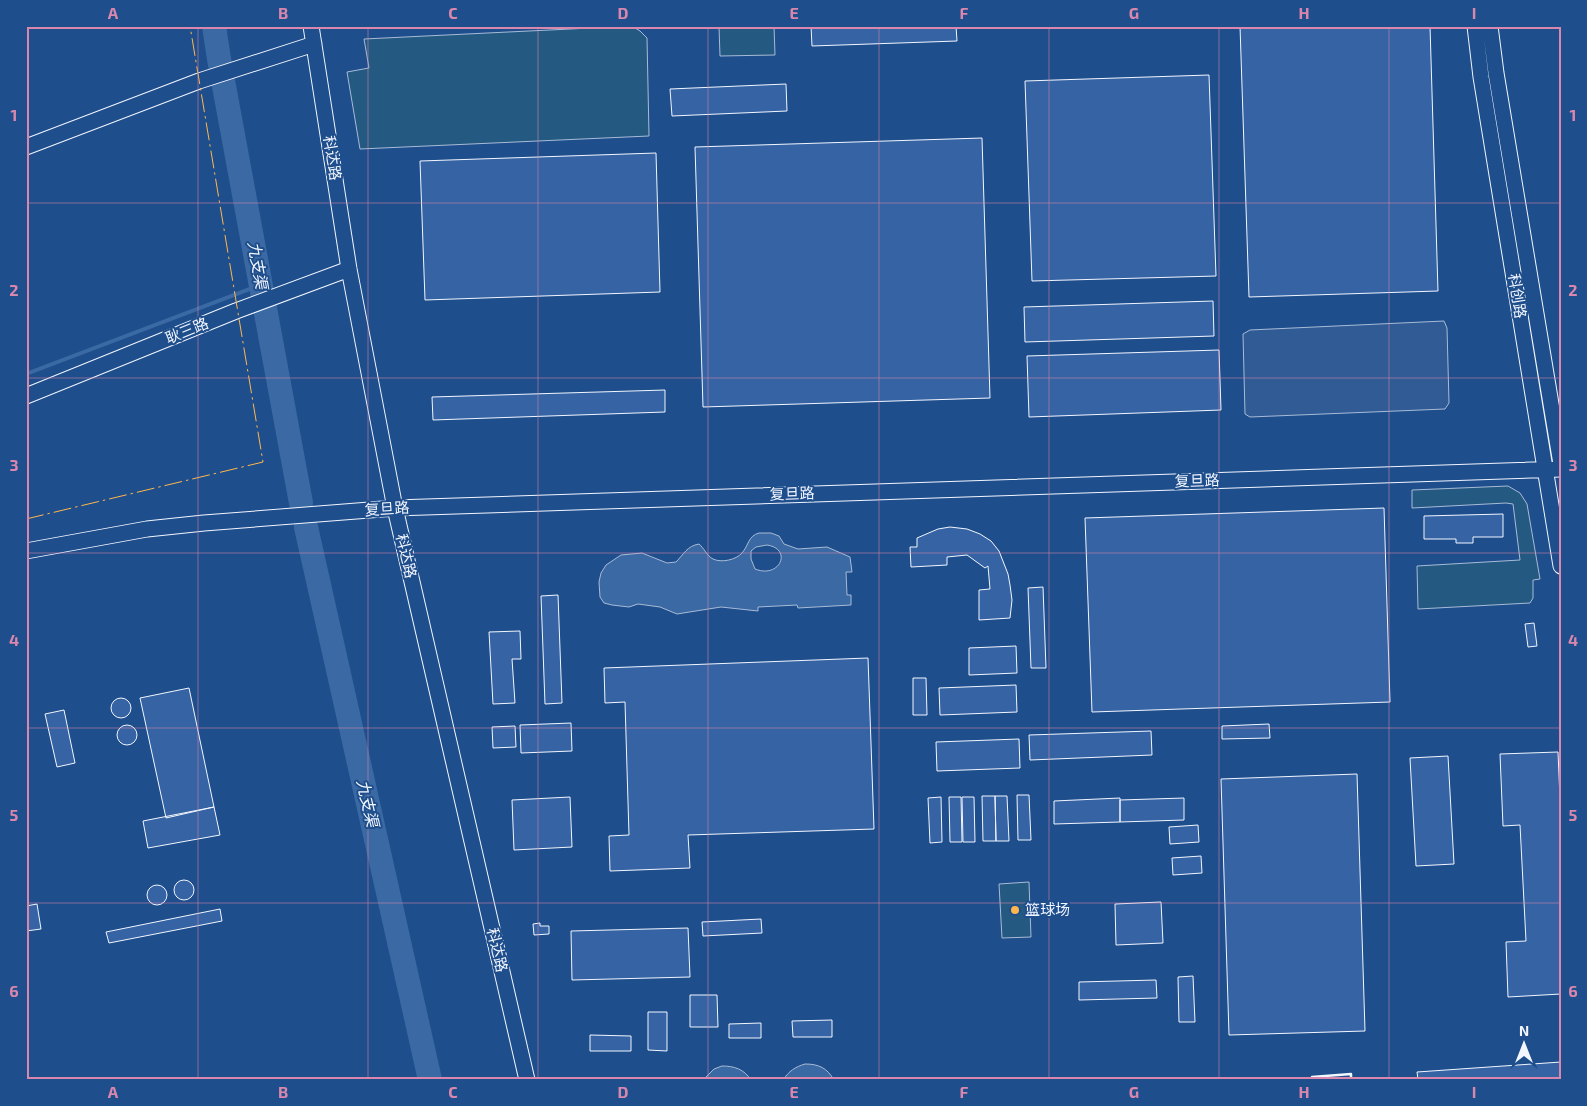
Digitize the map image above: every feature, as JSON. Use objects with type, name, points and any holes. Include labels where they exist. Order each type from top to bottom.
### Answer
[{"type":"street","name":"科达路","points":[[311,26],[349,269],[396,508],[527,1080]]},
{"type":"street","name":"科创路","points":[[1475,26],[1483,87],[1561,566]]},
{"type":"street","name":"科创路","points":[[1490,26],[1561,464]]},
{"type":"street","points":[[26,147],[198,81],[314,44]]},
{"type":"street","name":"耿三路","points":[[26,396],[236,311],[349,269]]},
{"type":"street","name":"复旦路","points":[[26,551],[147,529],[396,508],[1561,469]]},
{"type":"shaded area","points":[[632,26],[647,38],[649,136],[360,149],[347,72],[369,68],[364,39]]},
{"type":"shaded area","points":[[774,26],[775,55],[720,56],[719,27]]},
{"type":"shaded area","points":[[1444,321],[1447,328],[1449,403],[1445,409],[1250,417],[1245,414],[1243,334],[1250,330]]},
{"type":"shaded area","points":[[1508,486],[1520,493],[1527,504],[1540,579],[1533,580],[1533,598],[1530,603],[1418,609],[1417,566],[1520,560],[1513,504],[1412,508],[1412,490]]},
{"type":"shaded area","points":[[771,533],[779,536],[784,544],[798,549],[827,547],[850,557],[852,572],[846,572],[847,595],[851,595],[851,605],[798,608],[797,605],[758,607],[758,611],[721,607],[677,614],[660,607],[638,604],[629,607],[612,605],[604,603],[600,597],[599,582],[601,573],[606,565],[621,555],[642,553],[667,563],[676,562],[689,548],[699,544],[713,559],[720,561],[728,560],[742,553],[755,534]],"holes":[[[767,545],[780,552],[781,557],[777,567],[764,571],[755,569],[751,559],[751,551],[756,547]]]},
{"type":"shaded area","name":"篮球场","points":[[1029,882],[1031,937],[1002,938],[999,884]]},
{"type":"shaded area","points":[[805,1064],[822,1068],[834,1080],[783,1080],[792,1070]]},
{"type":"shaded area","points":[[722,1066],[738,1069],[751,1080],[703,1080],[714,1069]]},
{"type":"building","points":[[811,26],[956,26],[957,41],[812,46]]},
{"type":"building","points":[[1240,26],[1430,26],[1438,291],[1249,297]]},
{"type":"building","points":[[1209,75],[1216,276],[1032,281],[1025,81]]},
{"type":"building","points":[[786,84],[787,111],[672,116],[670,89]]},
{"type":"building","points":[[982,138],[990,398],[703,407],[695,147]]},
{"type":"building","points":[[656,153],[660,292],[425,300],[420,161]]},
{"type":"building","points":[[1213,301],[1214,336],[1025,342],[1024,307]]},
{"type":"building","points":[[1219,350],[1221,410],[1029,417],[1027,356]]},
{"type":"building","points":[[665,390],[665,412],[433,420],[432,397]]},
{"type":"building","points":[[1384,508],[1390,702],[1092,712],[1085,518]]},
{"type":"building","points":[[1503,514],[1503,537],[1473,537],[1473,543],[1456,543],[1456,539],[1424,539],[1424,516]]},
{"type":"building","points":[[950,527],[967,529],[980,534],[991,541],[999,551],[1010,585],[1012,600],[1010,618],[979,620],[979,590],[990,589],[988,566],[985,568],[967,555],[947,557],[947,565],[911,567],[910,547],[917,547],[917,538],[938,529]]},
{"type":"building","points":[[1043,587],[1046,668],[1031,668],[1028,588]]},
{"type":"building","points":[[558,595],[562,703],[545,704],[541,596]]},
{"type":"building","points":[[1534,623],[1537,646],[1528,647],[1525,624]]},
{"type":"building","points":[[520,631],[521,659],[512,659],[515,703],[493,704],[489,632]]},
{"type":"building","points":[[1016,646],[1017,673],[969,675],[969,648]]},
{"type":"building","points":[[868,658],[874,829],[688,835],[690,868],[610,871],[609,836],[629,835],[625,702],[605,703],[604,668]]},
{"type":"building","points":[[913,678],[926,678],[927,715],[913,715]]},
{"type":"building","points":[[1016,685],[1017,712],[940,715],[939,688]]},
{"type":"building","points":[[189,688],[214,807],[166,818],[140,698]]},
{"type":"building","points":[[121,698],[128,701],[131,708],[128,715],[121,718],[114,715],[111,708],[114,701]]},
{"type":"building","points":[[64,710],[75,763],[57,767],[45,714]]},
{"type":"building","points":[[571,723],[572,751],[521,753],[520,725]]},
{"type":"building","points":[[1269,724],[1270,738],[1222,739],[1222,726]]},
{"type":"building","points":[[127,725],[134,728],[137,735],[134,742],[127,745],[120,742],[117,735],[120,728]]},
{"type":"building","points":[[515,726],[516,747],[493,748],[492,727]]},
{"type":"building","points":[[1151,731],[1152,755],[1030,760],[1029,735]]},
{"type":"building","points":[[1019,739],[1020,768],[937,771],[936,742]]},
{"type":"building","points":[[1558,752],[1561,822],[1561,994],[1508,997],[1506,942],[1526,941],[1520,825],[1503,826],[1500,754]]},
{"type":"building","points":[[1448,756],[1454,864],[1416,866],[1410,758]]},
{"type":"building","points":[[1357,774],[1365,1031],[1229,1035],[1221,779]]},
{"type":"building","points":[[1017,795],[1029,795],[1031,840],[1018,840]]},
{"type":"building","points":[[982,796],[995,796],[996,841],[983,841]]},
{"type":"building","points":[[995,796],[1007,796],[1009,841],[996,841]]},
{"type":"building","points":[[570,797],[572,847],[514,850],[512,800]]},
{"type":"building","points":[[941,797],[942,842],[930,843],[928,798]]},
{"type":"building","points":[[949,797],[961,797],[962,842],[950,842]]},
{"type":"building","points":[[962,797],[974,797],[975,842],[963,842]]},
{"type":"building","points":[[1120,798],[1120,822],[1054,824],[1054,801]]},
{"type":"building","points":[[1184,798],[1184,820],[1120,822],[1120,800]]},
{"type":"building","points":[[214,807],[220,835],[148,848],[143,821]]},
{"type":"building","points":[[1198,825],[1199,842],[1170,844],[1169,827]]},
{"type":"building","points":[[1201,856],[1202,873],[1173,875],[1172,858]]},
{"type":"building","points":[[184,880],[191,883],[194,890],[191,897],[184,900],[177,897],[174,890],[177,883]]},
{"type":"building","points":[[157,885],[164,888],[167,895],[164,902],[157,905],[150,902],[147,895],[150,888]]},
{"type":"building","points":[[1161,902],[1163,943],[1116,945],[1115,904]]},
{"type":"building","points":[[37,904],[41,929],[26,931],[26,906]]},
{"type":"building","points":[[220,909],[222,921],[109,943],[106,932]]},
{"type":"building","points":[[761,919],[762,933],[703,936],[702,922]]},
{"type":"building","points":[[540,923],[540,926],[549,926],[549,934],[534,935],[533,924]]},
{"type":"building","points":[[688,928],[690,977],[572,980],[571,931]]},
{"type":"building","points":[[1193,976],[1195,1022],[1179,1022],[1178,977]]},
{"type":"building","points":[[1156,980],[1157,998],[1079,1000],[1079,982]]},
{"type":"building","points":[[690,995],[717,995],[718,1027],[690,1027]]},
{"type":"building","points":[[648,1012],[667,1012],[667,1051],[648,1050]]},
{"type":"building","points":[[832,1020],[832,1037],[793,1037],[792,1021]]},
{"type":"building","points":[[761,1023],[761,1038],[729,1038],[729,1024]]},
{"type":"building","points":[[590,1035],[631,1036],[631,1051],[590,1051]]},
{"type":"building","points":[[1561,1062],[1561,1080],[1418,1080],[1417,1072]]},
{"type":"waterway","name":"九支渠","points":[[214,26],[301,503]]},
{"type":"waterway","points":[[26,374],[260,285]]},
{"type":"waterway","name":"九支渠","points":[[306,527],[430,1080]]},
{"type":"wall","points":[[1312,1080],[1312,1077],[1351,1074],[1351,1080]]},
{"type":"power","points":[[26,519],[263,462],[190,26]]},
{"type":"place","name":"篮球场","points":[[1015,910]]}]
